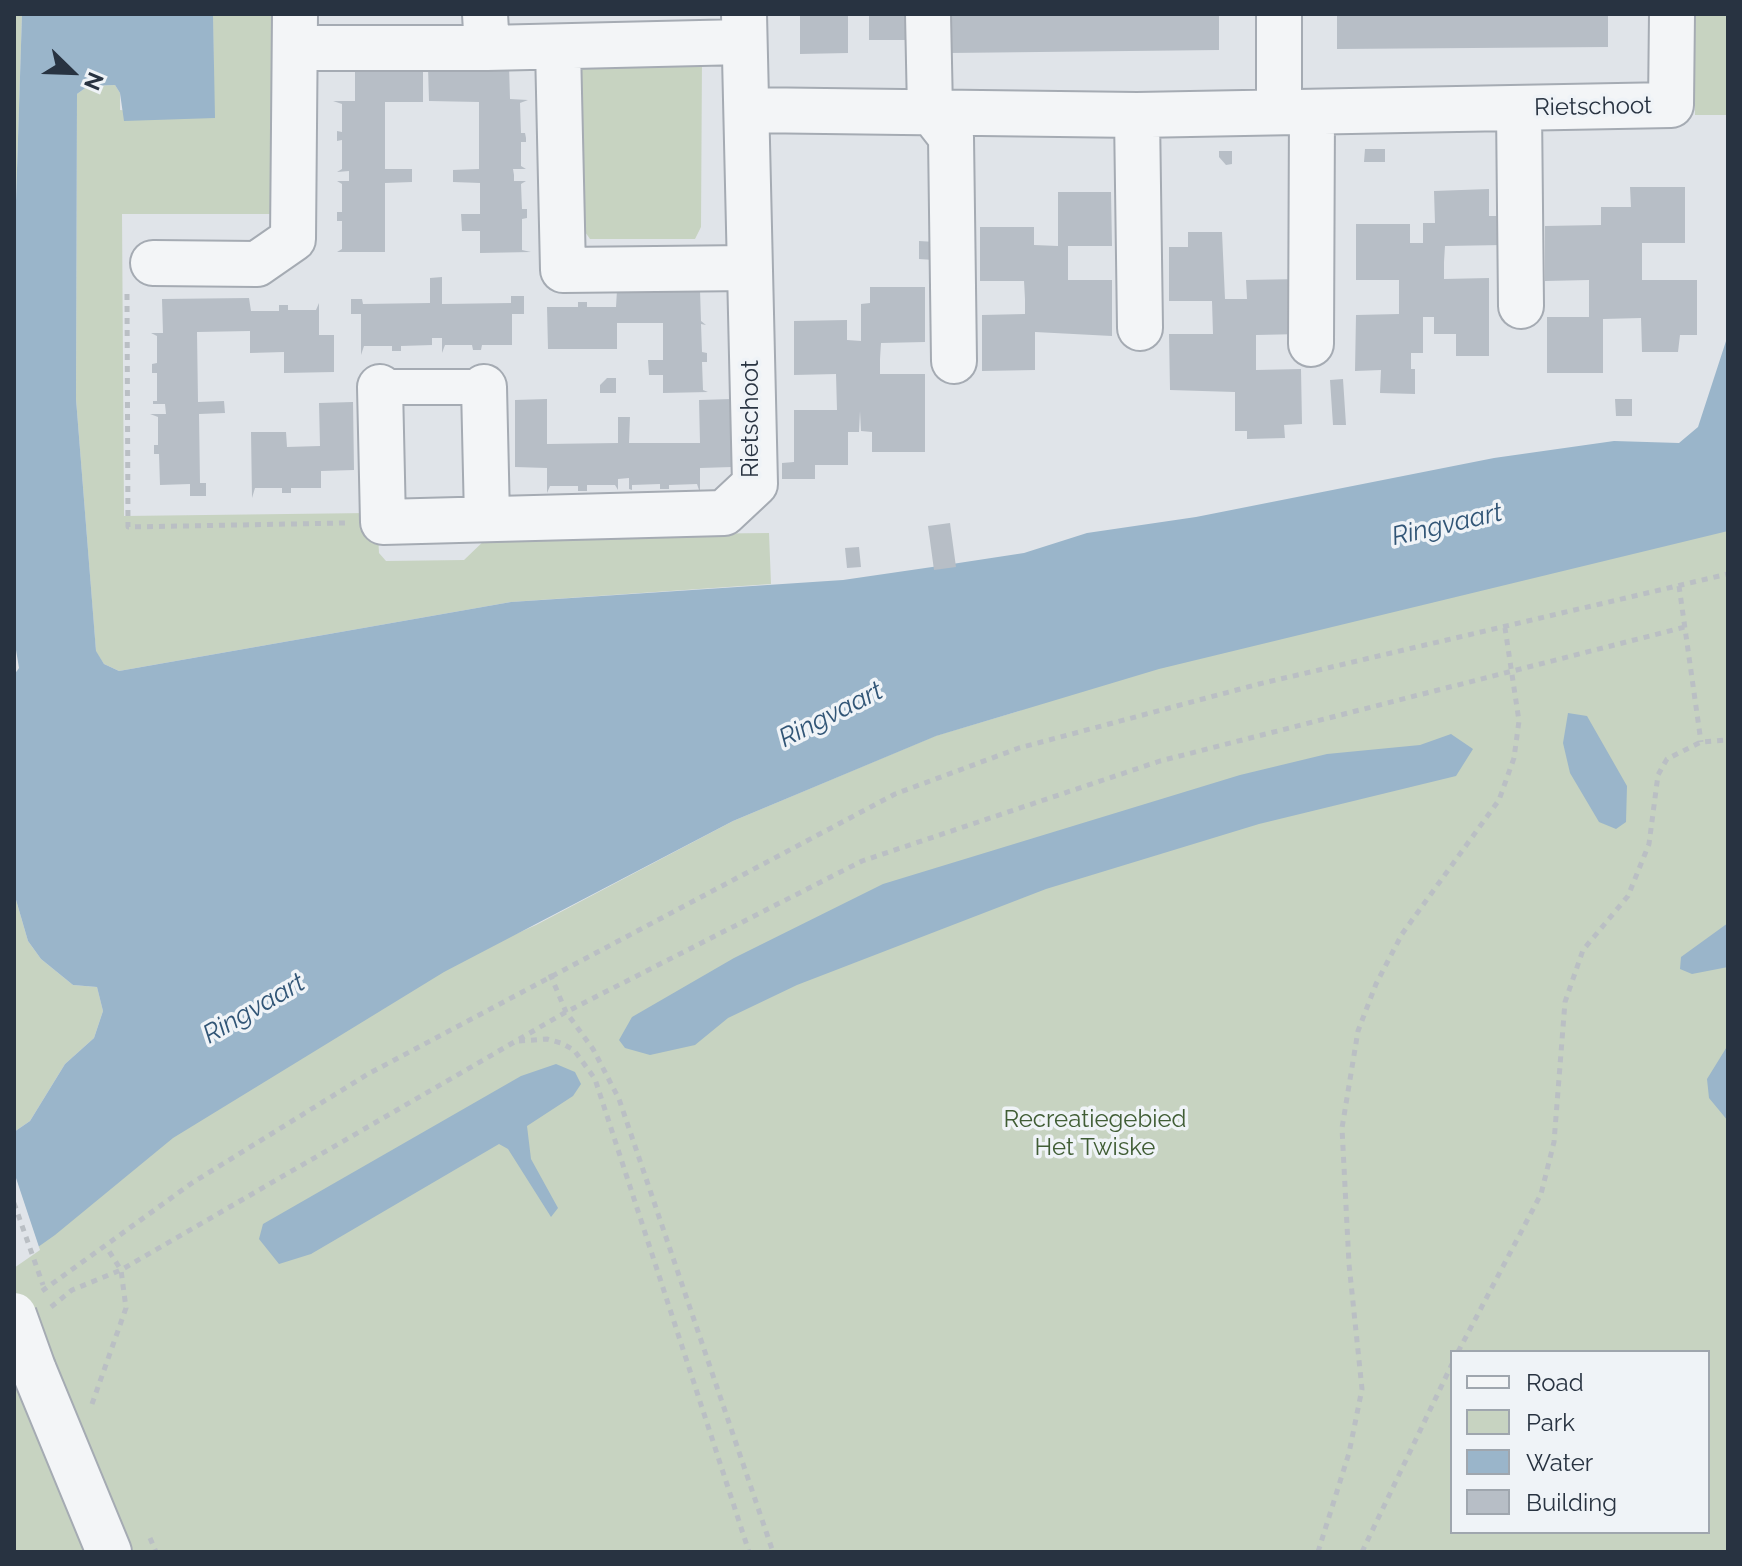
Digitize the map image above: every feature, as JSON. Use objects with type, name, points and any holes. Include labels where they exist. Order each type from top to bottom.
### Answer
[{"type":"street","points":[[928,14],[930,110],[951,137],[954,361]]},
{"type":"street","points":[[1279,14],[1295,111],[1311,344]]},
{"type":"street","name":"Rietschoot","points":[[747,110],[1137,115],[1671,105],[1672,14]]},
{"type":"street","name":"Rietschoot","points":[[153,263],[257,264],[293,239],[296,31],[486,31],[558,48],[744,28],[755,484],[724,513],[383,522]]},
{"type":"street","points":[[558,48],[563,270],[748,268]]},
{"type":"street","name":"Rietschoot","points":[[1519,109],[1521,306]]},
{"type":"street","points":[[1137,115],[1140,328]]},
{"type":"street","points":[[383,522],[380,387],[484,387],[487,518]]},
{"type":"street","points":[[39,1309],[33,1368],[107,1550]]},
{"type":"path","points":[[153,263],[127,263],[128,527],[383,522]]},
{"type":"path","points":[[39,1309],[107,1248],[192,1183],[368,1074],[550,974],[895,794],[1019,748],[1259,684],[1728,574]]},
{"type":"path","points":[[1679,586],[1701,742]]},
{"type":"path","points":[[39,1309],[72,1290],[121,1270],[566,1012],[862,861],[1160,761],[1685,627]]},
{"type":"path","points":[[1318,1552],[1349,1453],[1362,1389],[1349,1264],[1342,1128],[1358,1031],[1376,984],[1402,934],[1499,800],[1514,758],[1519,721],[1505,628]]},
{"type":"path","points":[[1459,1350],[1541,1194],[1554,1142],[1565,1002],[1583,950],[1628,896],[1649,844],[1658,775],[1667,759],[1701,742],[1728,740]]},
{"type":"path","points":[[550,974],[566,1012],[593,1049],[619,1099],[773,1552]]},
{"type":"path","points":[[514,1042],[547,1039],[561,1043],[574,1050],[595,1079],[749,1552]]},
{"type":"path","points":[[14,1203],[39,1309]]},
{"type":"path","points":[[92,1404],[126,1308],[121,1270],[107,1248]]},
{"type":"path","points":[[1362,1552],[1450,1368]]},
{"type":"green space","points":[[14,14],[22,14],[14,263]]},
{"type":"green space","points":[[213,14],[279,14],[284,214],[122,214],[124,516],[369,513],[377,516],[379,553],[386,561],[464,560],[489,536],[769,533],[771,584],[511,602],[119,671],[104,664],[96,652],[76,399],[77,94],[88,86],[115,85],[120,93],[120,110],[214,118]]},
{"type":"green space","points":[[1694,14],[1728,14],[1728,115],[1695,115]]},
{"type":"green space","points":[[702,57],[701,227],[695,239],[590,239],[583,229],[581,62]]},
{"type":"green space","name":"Recreatiegebied Het Twiske","points":[[1728,495],[1728,1552],[14,1552],[14,1231],[277,1039],[536,925],[733,821],[935,736],[1019,711],[1214,625]]},
{"type":"green space","points":[[14,893],[28,941],[41,959],[73,985],[97,987],[103,1011],[94,1038],[65,1064],[30,1121],[14,1132]]},
{"type":"water","name":"Ringvaart","points":[[22,14],[213,14],[215,118],[124,121],[120,93],[115,85],[88,86],[77,94],[76,399],[96,651],[104,664],[119,671],[511,602],[843,580],[939,566],[1024,553],[1087,533],[1196,517],[1494,458],[1614,441],[1679,443],[1698,427],[1728,335],[1728,531],[1159,669],[936,736],[733,821],[444,972],[173,1138],[55,1235],[14,1264],[14,1132],[30,1121],[65,1064],[94,1038],[103,1011],[97,987],[73,985],[41,959],[28,941],[14,893],[14,675],[19,668],[14,638],[14,263]]},
{"type":"water","points":[[1568,713],[1587,716],[1627,786],[1626,822],[1616,829],[1599,822],[1570,773],[1563,743]]},
{"type":"water","points":[[1451,734],[1473,749],[1456,776],[1259,824],[1046,889],[797,985],[728,1018],[695,1045],[650,1055],[625,1048],[619,1040],[632,1017],[734,958],[883,884],[1240,775],[1327,754],[1420,745]]},
{"type":"water","points":[[1728,923],[1728,967],[1692,974],[1680,969],[1681,957]]},
{"type":"water","points":[[1728,1045],[1728,1121],[1709,1098],[1707,1079]]},
{"type":"water","points":[[556,1064],[575,1072],[581,1084],[573,1096],[527,1126],[531,1159],[558,1208],[551,1217],[508,1149],[499,1144],[311,1254],[279,1264],[259,1239],[263,1224],[521,1076]]},
{"type":"pier","points":[[14,1172],[40,1250],[14,1268]]},
{"type":"building","points":[[800,14],[848,14],[848,53],[800,54]]},
{"type":"building","points":[[869,14],[905,14],[905,40],[869,40]]},
{"type":"building","points":[[949,14],[1219,14],[1219,50],[949,53]]},
{"type":"building","points":[[1337,14],[1608,14],[1608,47],[1337,49]]},
{"type":"building","points":[[509,66],[510,99],[528,100],[520,103],[521,133],[525,133],[526,138],[526,142],[521,142],[521,166],[526,169],[513,169],[514,181],[526,181],[521,184],[522,209],[527,209],[527,218],[522,219],[522,250],[531,252],[480,253],[480,231],[462,231],[461,214],[480,214],[480,183],[453,182],[453,170],[479,169],[479,102],[429,101],[428,67]]},
{"type":"building","points":[[355,67],[423,67],[423,102],[385,102],[385,169],[412,169],[412,182],[385,183],[385,252],[337,252],[342,249],[342,221],[337,221],[337,212],[342,212],[342,184],[337,181],[349,181],[349,171],[337,172],[342,169],[342,140],[337,141],[337,131],[342,132],[342,104],[333,101],[355,101]]},
{"type":"building","points":[[1365,149],[1385,149],[1385,162],[1364,162]]},
{"type":"building","points":[[1219,151],[1232,151],[1232,164],[1226,165],[1219,157]]},
{"type":"building","points":[[1630,187],[1685,187],[1685,243],[1642,243],[1642,280],[1697,280],[1697,335],[1680,335],[1678,352],[1642,352],[1641,318],[1603,319],[1603,373],[1547,373],[1547,317],[1589,317],[1589,280],[1545,281],[1545,226],[1601,225],[1601,207],[1631,207]]},
{"type":"building","points":[[1489,189],[1489,216],[1503,216],[1503,245],[1445,246],[1444,279],[1489,278],[1489,356],[1456,356],[1456,334],[1434,334],[1434,317],[1423,317],[1423,353],[1411,353],[1411,369],[1415,369],[1415,394],[1380,393],[1381,370],[1355,371],[1356,315],[1399,314],[1399,280],[1356,280],[1356,224],[1410,224],[1410,243],[1423,243],[1423,223],[1435,223],[1434,191]]},
{"type":"building","points":[[1058,192],[1111,192],[1112,246],[1068,246],[1068,280],[1112,280],[1112,336],[1035,332],[1035,370],[982,371],[982,315],[1025,314],[1025,299],[1024,281],[980,281],[980,227],[1034,227],[1034,245],[1058,246]]},
{"type":"building","points":[[1188,232],[1222,232],[1225,299],[1247,299],[1246,280],[1301,279],[1301,334],[1256,335],[1256,370],[1301,369],[1302,424],[1284,425],[1285,438],[1247,439],[1247,431],[1235,431],[1235,392],[1170,390],[1169,334],[1213,334],[1212,301],[1169,301],[1169,247],[1188,247]]},
{"type":"building","points":[[919,241],[935,242],[934,260],[919,259]]},
{"type":"building","points":[[442,277],[442,304],[511,303],[511,296],[524,296],[524,314],[512,314],[512,345],[482,345],[481,350],[473,350],[472,345],[445,345],[442,353],[442,338],[432,338],[432,345],[401,346],[401,351],[392,351],[392,346],[364,346],[361,355],[361,314],[351,314],[351,299],[362,299],[363,304],[430,303],[430,278]]},
{"type":"building","points":[[870,287],[925,287],[925,342],[881,343],[880,374],[925,374],[925,452],[872,452],[872,432],[861,431],[860,411],[859,432],[848,432],[848,465],[815,465],[815,479],[782,479],[782,463],[794,462],[794,410],[837,410],[836,374],[794,375],[794,321],[847,320],[847,340],[861,341],[861,304],[870,303]]},
{"type":"building","points":[[617,290],[700,290],[701,321],[706,325],[701,324],[702,352],[707,353],[707,362],[702,362],[703,390],[708,392],[663,393],[663,375],[649,375],[648,360],[663,360],[663,323],[617,323],[617,349],[548,349],[547,307],[578,307],[578,302],[587,302],[587,307],[616,307]]},
{"type":"building","points":[[249,298],[251,311],[279,311],[279,305],[288,305],[288,310],[316,310],[319,303],[319,335],[334,335],[334,372],[284,373],[284,352],[250,353],[250,331],[197,332],[198,402],[224,401],[225,413],[199,414],[200,483],[206,483],[206,496],[190,496],[190,484],[160,485],[159,454],[154,454],[154,445],[158,445],[158,417],[150,414],[166,414],[165,404],[153,404],[157,401],[157,373],[152,373],[152,364],[157,363],[157,336],[151,333],[163,333],[162,299]]},
{"type":"building","points":[[607,378],[616,378],[616,393],[600,393],[600,385]]},
{"type":"building","points":[[1343,379],[1346,425],[1333,425],[1330,380]]},
{"type":"building","points":[[547,399],[547,444],[618,443],[618,417],[630,417],[629,443],[700,443],[699,400],[732,399],[732,467],[700,468],[700,493],[697,484],[669,485],[669,489],[660,489],[660,484],[632,485],[632,490],[629,489],[629,478],[618,479],[618,490],[615,485],[587,485],[587,491],[578,491],[578,486],[550,486],[547,493],[547,468],[515,467],[515,400]]},
{"type":"building","points":[[1615,399],[1632,399],[1632,416],[1616,416]]},
{"type":"building","points":[[353,402],[354,470],[321,471],[321,488],[291,488],[291,493],[282,493],[282,488],[255,488],[252,498],[251,432],[286,432],[287,447],[320,446],[319,403]]},
{"type":"building","points":[[950,523],[956,567],[934,570],[928,526]]},
{"type":"building","points":[[859,547],[861,567],[847,568],[845,548]]}]
